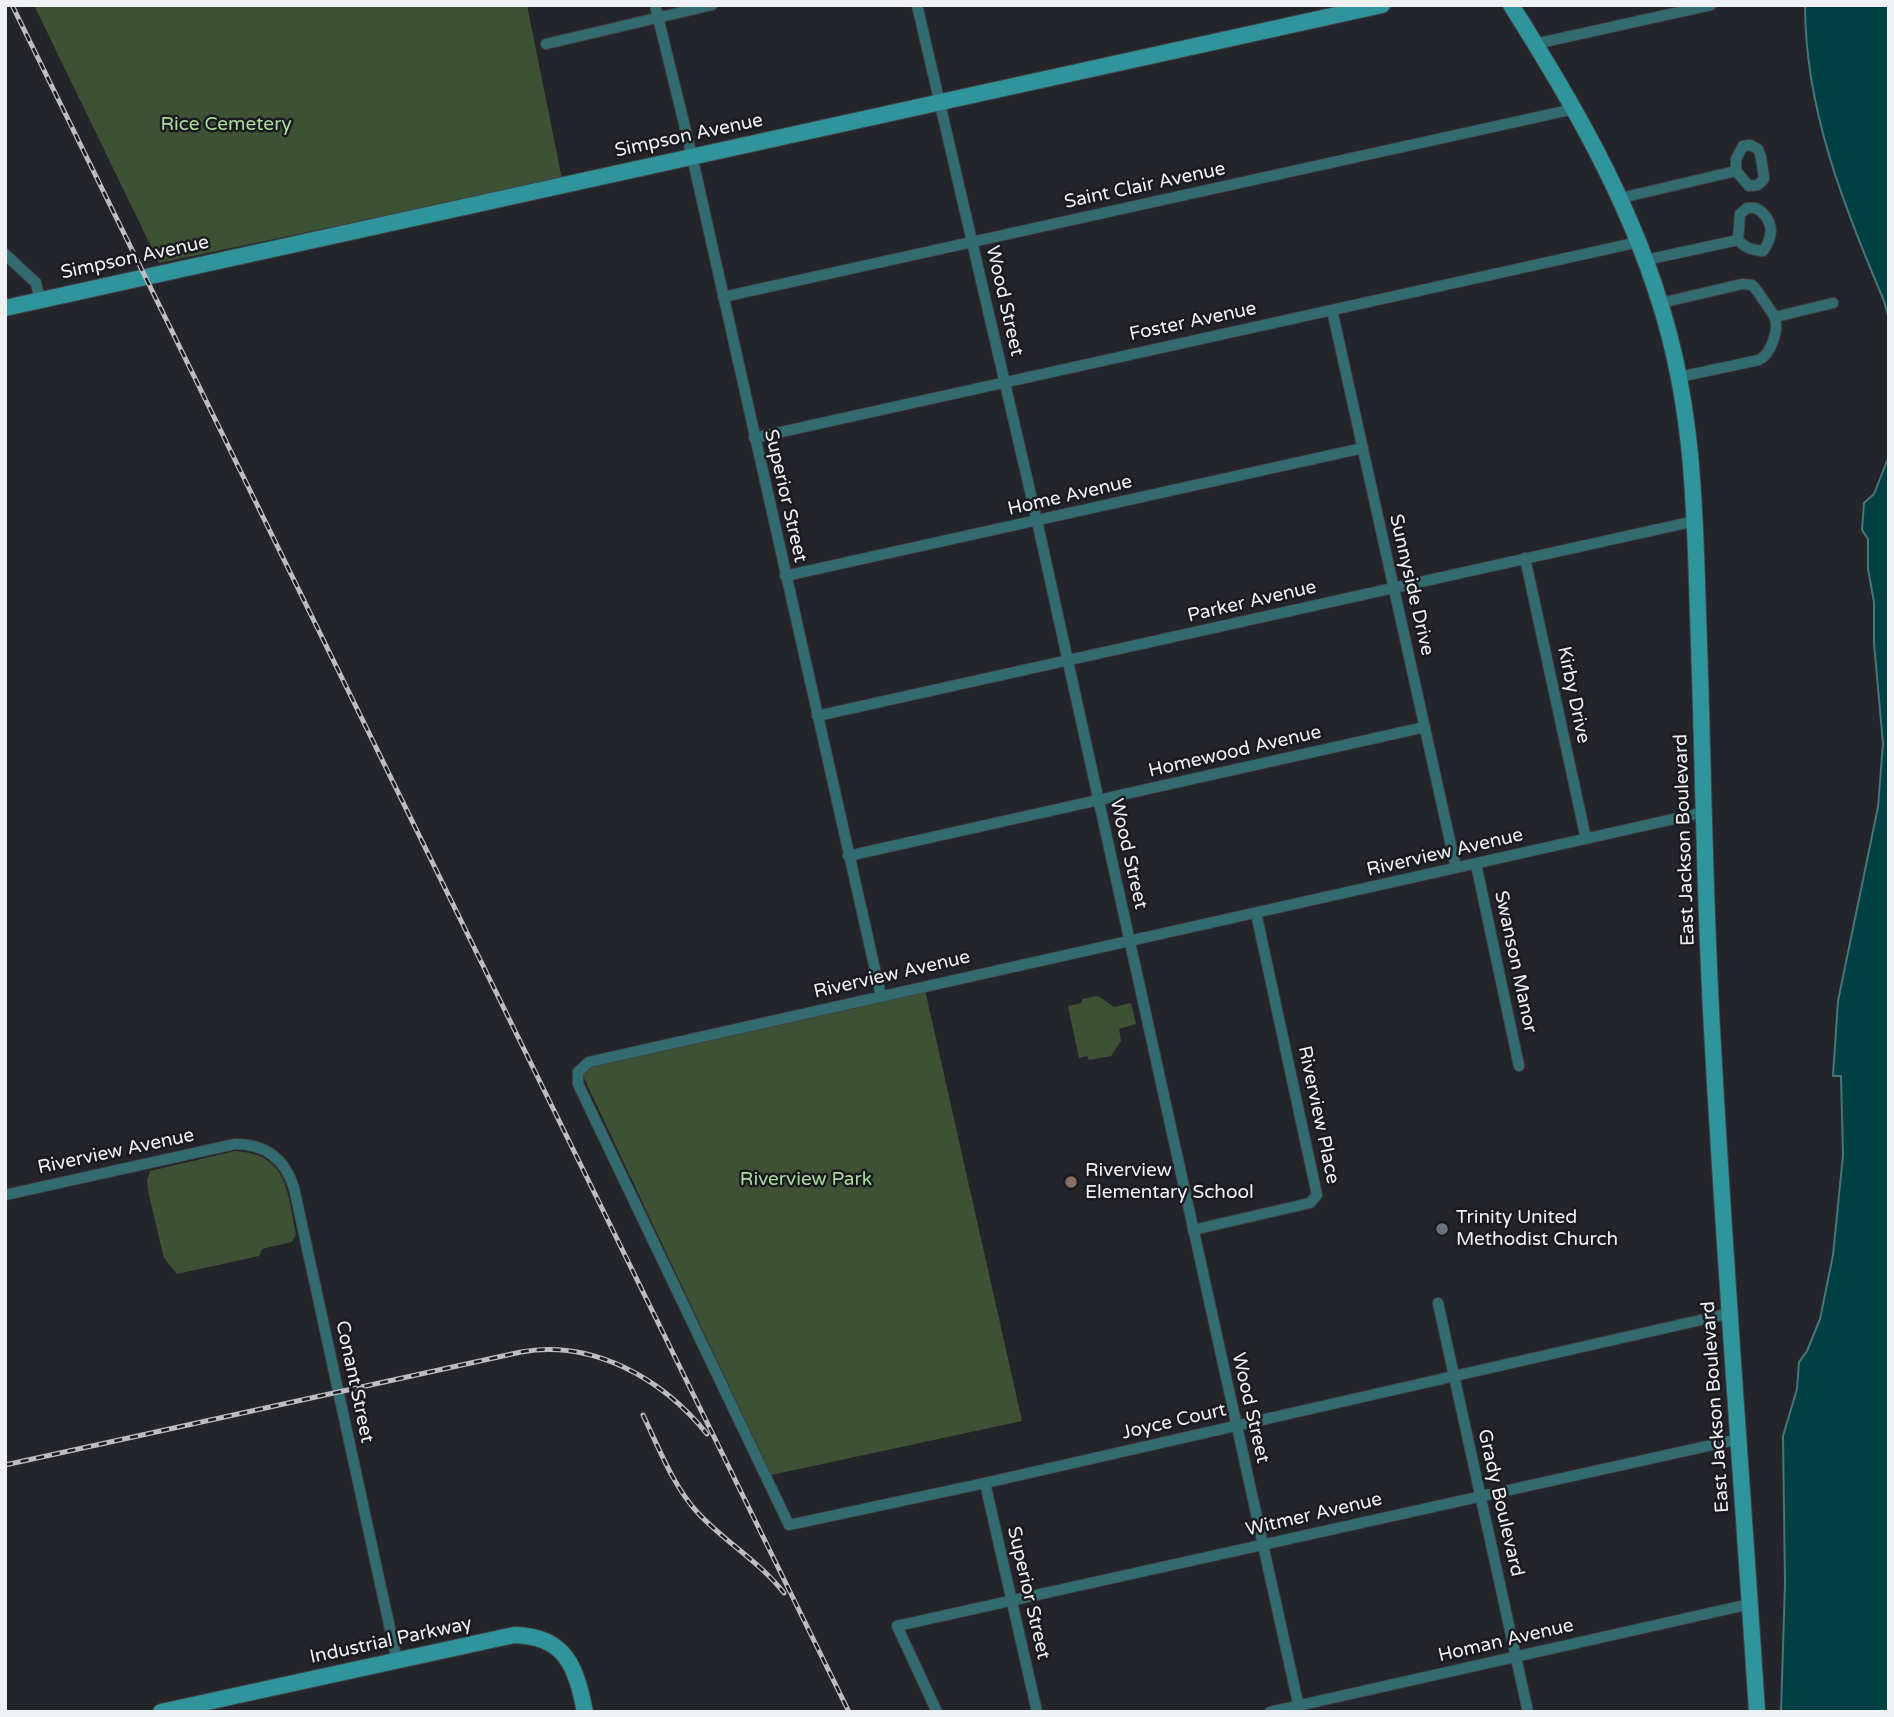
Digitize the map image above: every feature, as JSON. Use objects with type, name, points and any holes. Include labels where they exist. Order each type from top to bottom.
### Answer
[{"type":"street","points":[[546,44],[657,11],[712,5]]},
{"type":"street","name":"Wood Street","points":[[917,5],[1037,521],[1300,1708]]},
{"type":"street","name":"Simpson Avenue","points":[[5,308],[1382,5]]},
{"type":"street","name":"East Jackson Boulevard","points":[[1511,5],[1574,109],[1621,198],[1640,242],[1661,303],[1689,431],[1695,521],[1711,1006],[1757,1712]]},
{"type":"street","points":[[1535,44],[1711,5]]},
{"type":"street","name":"Superior Street","points":[[657,11],[881,996]]},
{"type":"street","name":"Saint Clair Avenue","points":[[723,297],[1574,109]]},
{"type":"street","points":[[1621,198],[1735,171]]},
{"type":"street","points":[[1646,261],[1738,240]]},
{"type":"street","name":"Foster Avenue","points":[[754,438],[1640,242]]},
{"type":"street","points":[[5,254],[36,283],[40,300]]},
{"type":"street","points":[[1661,303],[1742,284],[1752,285],[1775,317],[1773,344],[1766,357],[1679,377]]},
{"type":"street","points":[[1775,317],[1833,303]]},
{"type":"street","name":"Sunnyside Drive","points":[[1332,310],[1456,868]]},
{"type":"street","name":"Home Avenue","points":[[785,576],[1363,448]]},
{"type":"street","name":"Parker Avenue","points":[[817,716],[1695,521]]},
{"type":"street","name":"Kirby Drive","points":[[1525,558],[1586,839]]},
{"type":"street","name":"Homewood Avenue","points":[[848,856],[1425,727]]},
{"type":"street","name":"Riverview Avenue","points":[[789,1525],[578,1084],[578,1072],[589,1062],[1705,812]]},
{"type":"street","name":"Swanson Manor","points":[[1476,864],[1519,1066]]},
{"type":"street","name":"Riverview Place","points":[[1193,1230],[1310,1203],[1317,1195],[1256,913]]},
{"type":"street","name":"Riverview Avenue","points":[[5,1195],[235,1144]]},
{"type":"street","name":"Conant Street","points":[[235,1144],[253,1146],[279,1158],[289,1172],[397,1661]]},
{"type":"street","name":"Grady Boulevard","points":[[1438,1303],[1528,1712]]},
{"type":"street","name":"Joyce Court","points":[[789,1525],[1731,1313]]},
{"type":"street","name":"Witmer Avenue","points":[[937,1712],[897,1626],[1739,1439]]},
{"type":"street","name":"Superior Street","points":[[985,1483],[1037,1712]]},
{"type":"street","name":"Homan Avenue","points":[[1270,1712],[1300,1708],[1750,1604]]},
{"type":"street","name":"Industrial Parkway","points":[[161,1712],[514,1635],[533,1636],[551,1643],[568,1659],[578,1679],[585,1712]]},
{"type":"green space","name":"Rice Cemetery","points":[[34,5],[527,5],[562,179],[159,263]]},
{"type":"green space","name":"Riverview Park","points":[[925,990],[1022,1421],[771,1475],[583,1076],[587,1069],[594,1065]]},
{"type":"green space","points":[[1098,996],[1114,1007],[1131,1003],[1136,1024],[1119,1029],[1121,1041],[1111,1056],[1089,1060],[1087,1056],[1079,1058],[1068,1006],[1082,1003],[1082,999]]},
{"type":"green space","points":[[235,1151],[266,1159],[275,1167],[287,1190],[296,1234],[292,1242],[262,1249],[259,1256],[177,1274],[164,1258],[148,1191],[150,1171]]},
{"type":"water","points":[[1805,5],[1889,5],[1889,319],[1841,193],[1819,120],[1807,44]]},
{"type":"water","points":[[1889,456],[1889,1712],[1781,1712],[1785,1583],[1783,1436],[1797,1389],[1799,1362],[1807,1351],[1820,1319],[1833,1255],[1843,1155],[1841,1076],[1833,1076],[1838,1001],[1878,807],[1883,744],[1874,643],[1874,602],[1868,569],[1868,539],[1862,530],[1864,503],[1874,494]]},
{"type":"railway","points":[[12,5],[849,1712]]},
{"type":"railway","points":[[5,1465],[521,1352],[548,1350],[600,1358],[648,1380],[670,1396],[707,1434]]},
{"type":"railway","points":[[643,1415],[667,1466],[689,1502],[784,1593]]},
{"type":"place","name":"Riverview Elementary School","points":[[1071,1182]]},
{"type":"place","name":"Trinity United Methodist Church","points":[[1442,1229]]}]
